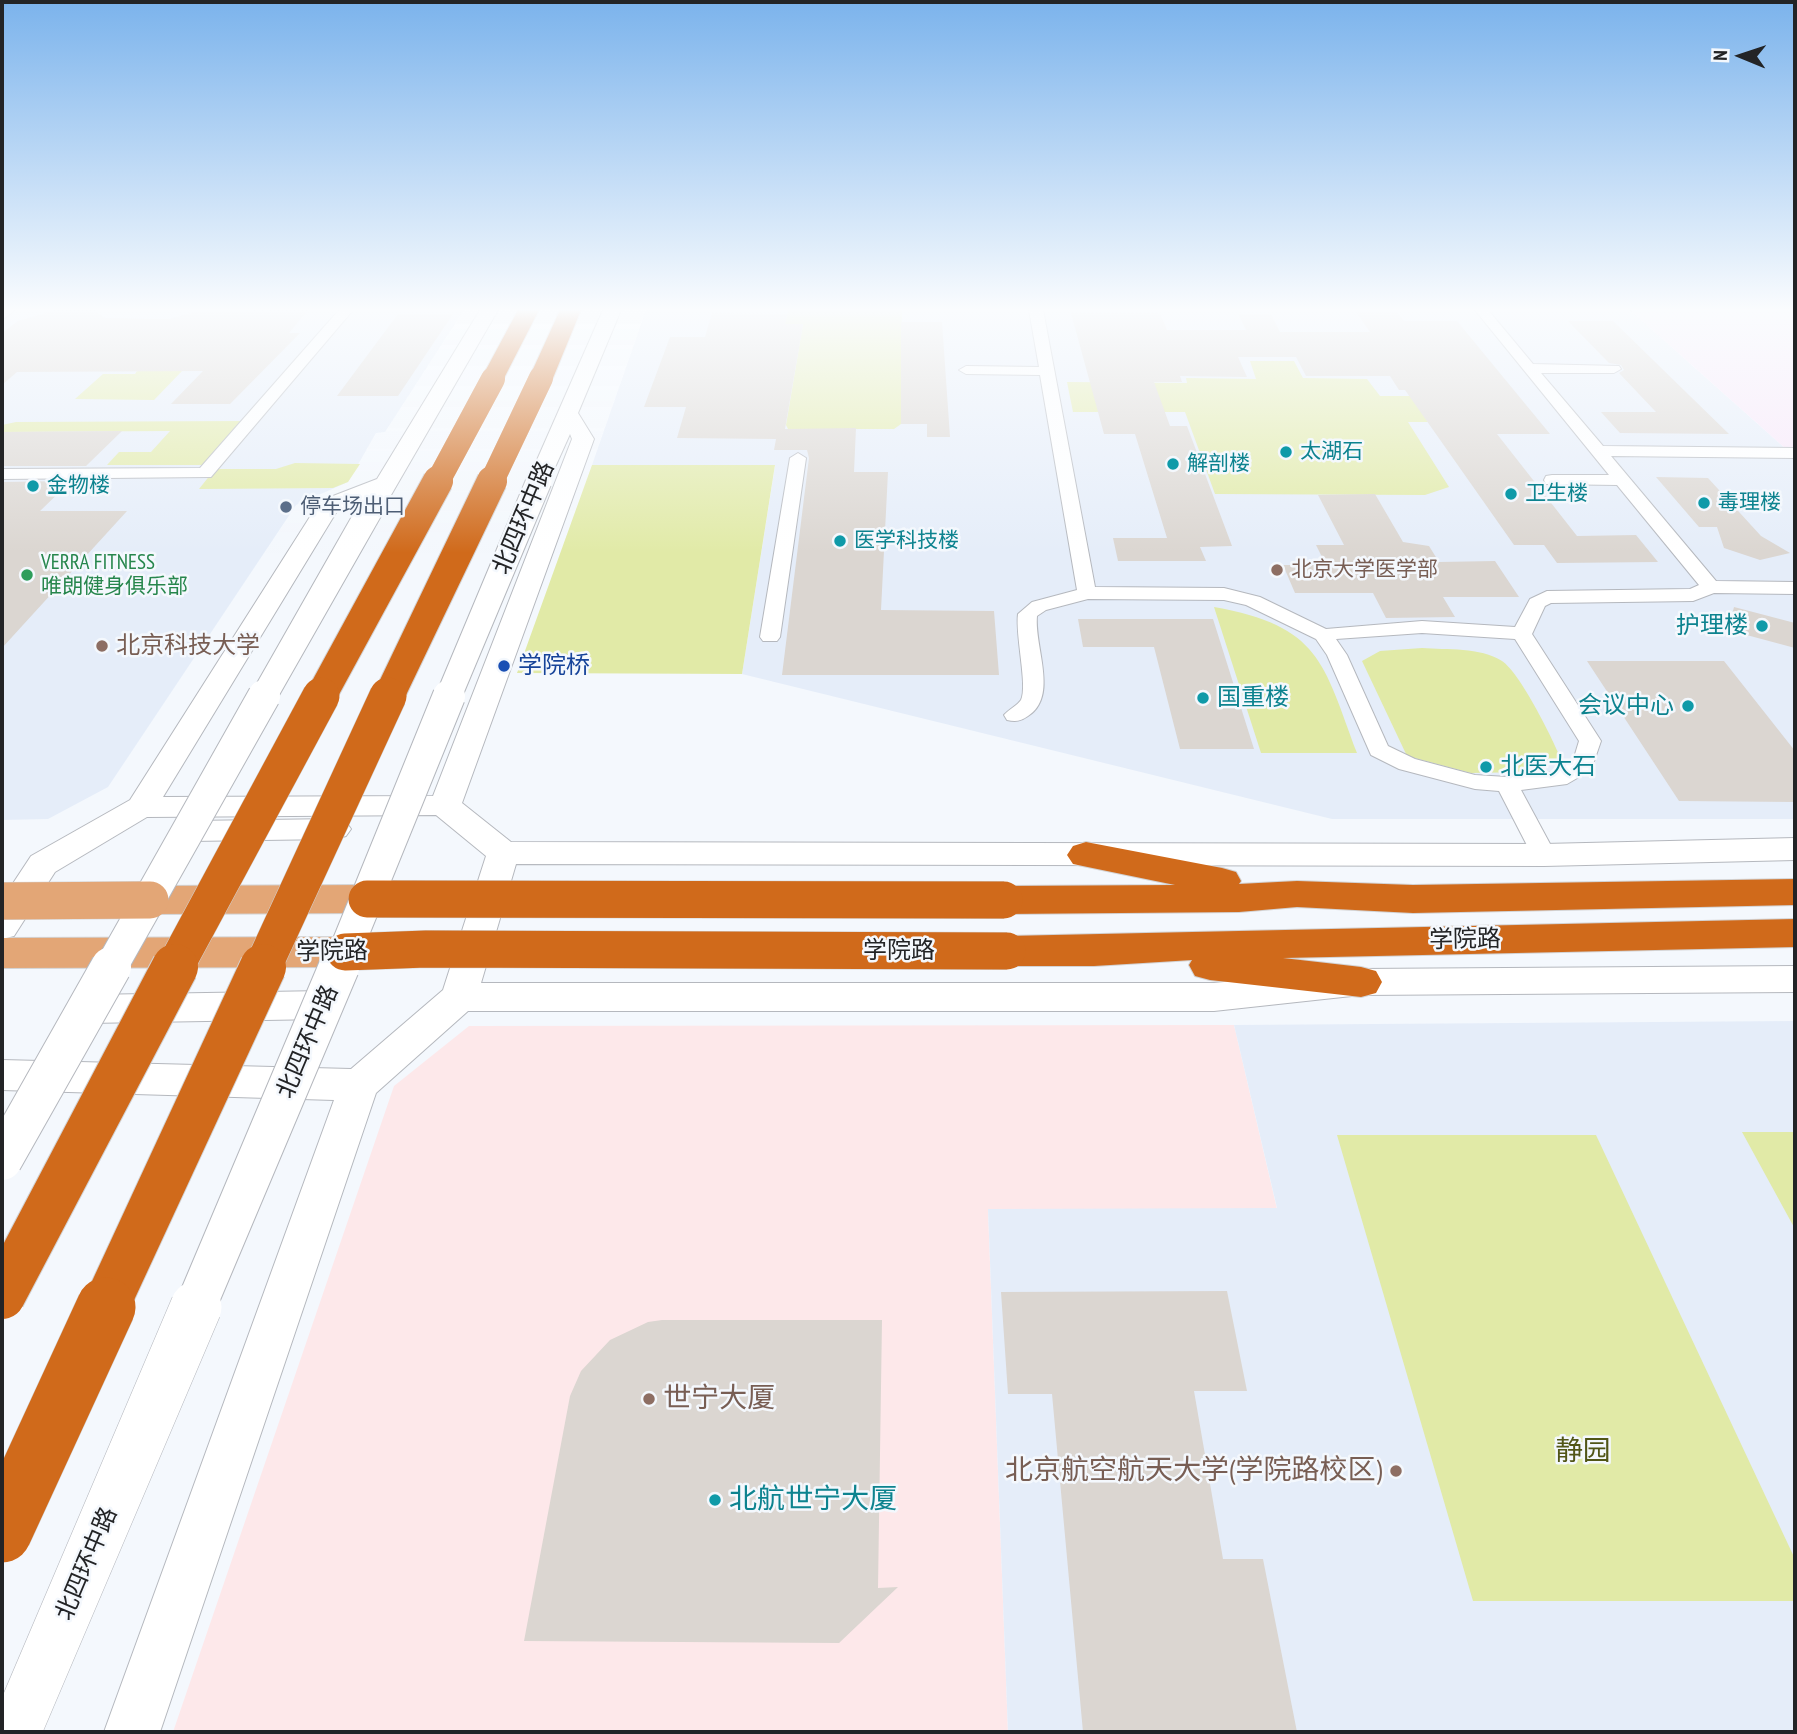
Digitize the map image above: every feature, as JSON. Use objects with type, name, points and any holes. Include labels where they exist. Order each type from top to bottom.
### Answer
[{"type":"highway","points":[[2,1296],[161,993],[487,391]]},
{"type":"highway","name":"北四环中路","points":[[2,1533],[356,764],[535,391]]},
{"type":"highway","points":[[1086,855],[1297,894]]},
{"type":"highway","name":"学院路","points":[[367,899],[1003,900],[1297,894],[1413,899],[1795,892]]},
{"type":"highway","name":"学院路","points":[[345,952],[426,949],[1094,951],[1205,945],[1795,933]]},
{"type":"highway","points":[[1094,951],[1361,982]]},
{"type":"main road","name":"学院路","points":[[2,901],[367,899]]},
{"type":"main road","name":"学院路","points":[[2,953],[345,952]]},
{"type":"street","points":[[2,474],[205,473],[277,391]]},
{"type":"street","points":[[2,1160],[370,510],[441,391]]},
{"type":"street","name":"北四环中路","points":[[15,1732],[324,1005],[394,828],[576,391]]},
{"type":"street","points":[[1051,391],[1087,593]]},
{"type":"street","points":[[1548,391],[1711,587]]},
{"type":"street","points":[[446,806],[583,439],[567,412]]},
{"type":"street","points":[[1598,451],[1795,453]]},
{"type":"street","points":[[770,637],[798,458]]},
{"type":"street","points":[[1552,480],[1622,480]]},
{"type":"street","points":[[2,927],[43,864],[141,807],[328,506],[386,484]]},
{"type":"street","points":[[1522,634],[1538,603],[1547,597],[1693,595],[1711,587],[1795,588]]},
{"type":"street","points":[[1015,715],[1029,706],[1034,692],[1026,630],[1028,614],[1039,606],[1087,593],[1224,594],[1253,601],[1323,635],[1337,655],[1379,750],[1436,774],[1475,782],[1507,784],[1559,779],[1583,765],[1590,741],[1522,634]]},
{"type":"street","points":[[1323,635],[1366,628],[1458,626],[1522,634]]},
{"type":"street","points":[[1507,784],[1544,855]]},
{"type":"street","points":[[141,807],[446,806],[503,853],[1544,855],[1795,849]]},
{"type":"street","points":[[190,831],[394,828]]},
{"type":"street","points":[[132,1732],[359,1085],[459,997],[503,853]]},
{"type":"street","name":"学院路","points":[[459,997],[1214,997],[1361,982],[1795,979]]},
{"type":"street","points":[[88,1009],[324,1005]]},
{"type":"street","points":[[2,1075],[359,1085]]},
{"type":"shaded area","name":"北京科技大学","points":[[2,391],[412,391],[385,432],[376,433],[348,482],[296,505],[108,787],[48,819],[2,820]]},
{"type":"shaded area","name":"北京大学医学部","points":[[618,391],[1721,391],[1786,449],[1795,449],[1795,819],[1332,819],[742,674],[775,466],[592,465]]},
{"type":"shaded area","points":[[1721,391],[1795,391],[1795,449],[1786,449]]},
{"type":"shaded area","name":"北京航空航天大学(学院路校区)","points":[[1795,1021],[1795,1732],[1008,1732],[988,1209],[1277,1208],[1234,1025]]},
{"type":"shaded area","name":"北航世宁大厦","points":[[1234,1025],[1277,1209],[988,1210],[1008,1732],[173,1732],[394,1086],[469,1026]]},
{"type":"green space","points":[[84,391],[163,391],[154,400],[75,399]]},
{"type":"green space","points":[[792,391],[901,391],[901,424],[894,429],[788,429],[786,425]]},
{"type":"green space","points":[[1069,391],[1376,391],[1380,396],[1502,396],[1449,422],[1408,422],[1449,487],[1425,495],[1215,494],[1185,412],[1073,412]]},
{"type":"green space","points":[[242,421],[207,465],[107,465],[119,452],[151,452],[170,431],[2,432],[2,425],[16,422]]},
{"type":"green space","points":[[295,463],[360,464],[348,482],[333,488],[199,489],[215,469],[276,469]]},
{"type":"green space","points":[[592,465],[775,465],[742,674],[517,673]]},
{"type":"green space","points":[[1214,607],[1276,625],[1297,638],[1313,653],[1335,694],[1357,753],[1261,753]]},
{"type":"green space","points":[[1422,648],[1474,651],[1502,661],[1526,691],[1561,759],[1526,772],[1471,773],[1407,756],[1362,661],[1380,651]]},
{"type":"green space","points":[[1742,1132],[1795,1132],[1795,1229]]},
{"type":"green space","name":"静园","points":[[1337,1135],[1596,1135],[1795,1559],[1795,1601],[1473,1601]]},
{"type":"building","points":[[184,391],[243,391],[230,404],[171,404]]},
{"type":"building","points":[[341,391],[401,391],[398,396],[337,396]]},
{"type":"building","name":"医学科技楼","points":[[650,391],[792,391],[785,429],[856,428],[854,472],[888,472],[881,610],[994,611],[999,675],[782,675],[809,458],[807,450],[774,450],[776,439],[677,438],[686,407],[644,407]]},
{"type":"building","points":[[901,391],[947,391],[950,437],[927,437],[927,424],[901,424]]},
{"type":"building","points":[[1092,391],[1157,391],[1170,426],[1187,426],[1232,546],[1200,547],[1206,561],[1118,561],[1113,538],[1167,538],[1135,434],[1104,434]]},
{"type":"building","points":[[1406,391],[1515,391],[1550,434],[1497,434],[1577,536],[1636,535],[1658,562],[1557,563],[1544,545],[1514,545]]},
{"type":"building","points":[[1636,391],[1685,391],[1729,434],[1620,433],[1601,412],[1656,412]]},
{"type":"building","points":[[122,431],[86,466],[2,466],[2,432]]},
{"type":"building","name":"毒理楼","points":[[1656,477],[1708,478],[1761,536],[1790,553],[1760,560],[1724,548],[1717,527],[1699,527]]},
{"type":"building","points":[[71,481],[40,511],[127,511],[2,648],[2,482]]},
{"type":"building","points":[[1375,494],[1403,542],[1429,546],[1439,562],[1495,561],[1519,597],[1443,597],[1455,617],[1386,618],[1373,593],[1295,593],[1283,565],[1326,565],[1316,545],[1344,545],[1318,495]]},
{"type":"building","name":"护理楼","points":[[1734,607],[1795,623],[1795,648],[1728,630]]},
{"type":"building","name":"国重楼","points":[[1078,619],[1213,619],[1254,749],[1180,749],[1154,647],[1083,647]]},
{"type":"building","name":"会议中心","points":[[1587,661],[1724,661],[1795,751],[1795,802],[1679,801]]},
{"type":"building","points":[[1227,1291],[1247,1391],[1194,1391],[1223,1559],[1263,1559],[1297,1732],[1083,1732],[1052,1394],[1008,1394],[1001,1292]]},
{"type":"building","name":"北航世宁大厦","points":[[882,1320],[878,1588],[898,1587],[839,1643],[524,1641],[570,1396],[581,1371],[610,1340],[648,1322]]},
{"type":"place","name":"太湖石","points":[[1286,452]]},
{"type":"place","name":"解剖楼","points":[[1173,464]]},
{"type":"place","name":"金物楼","points":[[33,486]]},
{"type":"place","name":"卫生楼","points":[[1511,494]]},
{"type":"place","name":"毒理楼","points":[[1704,503]]},
{"type":"place","name":"停车场出口","points":[[286,507]]},
{"type":"place","name":"医学科技楼","points":[[840,541]]},
{"type":"place","name":"北京大学医学部","points":[[1277,570]]},
{"type":"place","name":"VERRA FITNESS 唯朗健身俱乐部","points":[[27,575]]},
{"type":"place","name":"护理楼","points":[[1762,626]]},
{"type":"place","name":"北京科技大学","points":[[102,646]]},
{"type":"place","name":"学院桥","points":[[504,666]]},
{"type":"place","name":"国重楼","points":[[1203,698]]},
{"type":"place","name":"会议中心","points":[[1688,706]]},
{"type":"place","name":"北医大石","points":[[1486,767]]},
{"type":"place","name":"世宁大厦","points":[[649,1399]]},
{"type":"place","name":"北京航空航天大学(学院路校区)","points":[[1396,1471]]},
{"type":"place","name":"北航世宁大厦","points":[[715,1500]]}]
